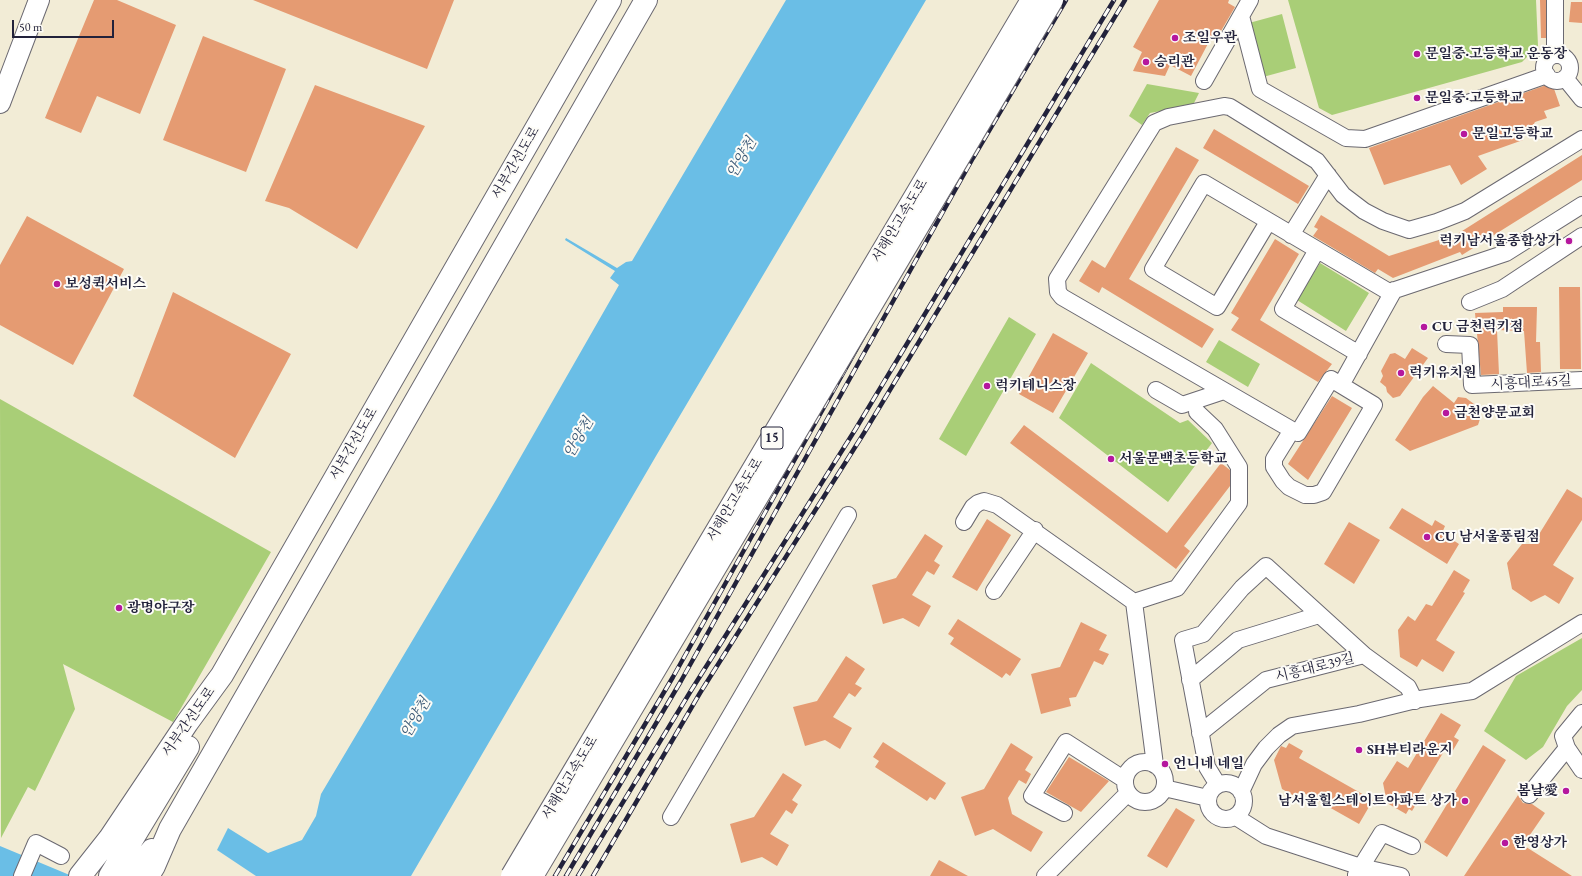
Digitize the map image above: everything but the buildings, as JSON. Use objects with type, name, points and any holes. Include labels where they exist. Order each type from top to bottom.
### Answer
[{"type":"highway","points":[[594,27],[599,0]]},
{"type":"highway","name":"서부간선도로","points":[[81,875],[110,838],[187,723],[222,675],[610,0]]},
{"type":"highway","points":[[148,876],[170,829],[646,0]]},
{"type":"highway","name":"서해안고속도로","points":[[512,876],[1032,0]]},
{"type":"highway","name":"서해안고속도로","points":[[532,876],[1052,0]]},
{"type":"highway","points":[[110,876],[199,729],[222,675]]},
{"type":"highway","points":[[130,876],[170,829]]},
{"type":"main road","points":[[0,103],[39,0]]},
{"type":"street","points":[[1204,81],[1250,0]]},
{"type":"street","points":[[1555,0],[1555,55]]},
{"type":"street","points":[[1241,16],[1260,89],[1346,138],[1365,139],[1547,76]]},
{"type":"street","points":[[1555,55],[1561,56],[1568,61],[1570,70],[1565,78],[1553,80],[1547,76],[1544,68],[1546,61],[1555,55]]},
{"type":"street","points":[[1565,78],[1582,100]]},
{"type":"street","points":[[1292,430],[1274,459],[1274,466],[1283,481],[1289,487],[1305,495],[1319,494],[1323,492],[1374,405],[1331,379],[1298,433],[1062,297],[1056,288],[1057,279],[1151,126],[1163,118],[1224,106],[1230,107],[1317,161],[1343,196],[1364,211],[1383,221],[1409,230],[1437,222],[1465,211],[1582,139]]},
{"type":"street","points":[[1291,235],[1328,175]]},
{"type":"street","points":[[1268,222],[1217,307],[1153,268],[1204,183],[1389,292],[1506,253],[1582,205]]},
{"type":"street","points":[[1470,302],[1502,289],[1582,236]]},
{"type":"street","points":[[1317,250],[1283,309],[1359,354]]},
{"type":"street","points":[[1341,385],[1394,290]]},
{"type":"street","name":"시흥대로45길","points":[[1446,344],[1470,345],[1472,385],[1582,380]]},
{"type":"street","points":[[1156,390],[1182,405],[1224,391]]},
{"type":"street","points":[[1134,602],[1177,588],[1239,503],[1239,467],[1215,429],[1197,412]]},
{"type":"street","points":[[964,522],[973,507],[984,501],[997,505],[1035,530],[1134,602],[1155,765],[1162,773],[1164,788],[1157,797],[1147,802],[1136,800],[1128,780],[1066,742],[1032,796],[1064,814]]},
{"type":"street","points":[[671,817],[848,515]]},
{"type":"street","points":[[994,591],[1035,530]]},
{"type":"street","name":"시흥대로39길","points":[[1218,785],[1207,767],[1183,640],[1203,634],[1242,588],[1266,566],[1364,655]]},
{"type":"street","points":[[1190,680],[1238,640],[1319,615]]},
{"type":"street","points":[[1241,792],[1254,764],[1266,748],[1279,735],[1292,726],[1472,691],[1582,623]]},
{"type":"street","points":[[1364,655],[1408,687],[1415,701]]},
{"type":"street","name":"시흥대로39길","points":[[1200,733],[1266,680],[1364,655]]},
{"type":"street","points":[[1582,713],[1564,736],[1567,748],[1582,770]]},
{"type":"street","points":[[1128,780],[1143,751],[1150,724]]},
{"type":"street","points":[[1529,795],[1567,748]]},
{"type":"street","points":[[1045,876],[1142,762],[1155,765]]},
{"type":"street","points":[[1228,783],[1238,788],[1241,792],[1244,799],[1243,806],[1236,816],[1226,819],[1216,816],[1209,808],[1208,798],[1213,788],[1218,785],[1228,783]]},
{"type":"street","points":[[1164,788],[1208,798]]},
{"type":"street","points":[[1236,816],[1266,836],[1358,872],[1401,876]]},
{"type":"street","points":[[1358,872],[1382,833],[1412,846]]},
{"type":"street","points":[[22,876],[36,844],[61,856]]},
{"type":"green space","name":"문일중·고등학교 운동장","points":[[1288,0],[1536,0],[1538,46],[1522,62],[1332,115],[1319,108]]},
{"type":"green space","points":[[1282,14],[1296,68],[1263,77],[1249,23]]},
{"type":"green space","points":[[1147,84],[1199,93],[1193,105],[1150,113],[1142,125],[1129,116]]},
{"type":"green space","points":[[1320,263],[1369,293],[1346,331],[1297,300]]},
{"type":"green space","name":"럭키테니스장","points":[[1009,317],[1036,334],[966,456],[939,439]]},
{"type":"green space","points":[[1219,340],[1260,364],[1248,387],[1206,362]]},
{"type":"green space","points":[[1091,363],[1180,423],[1188,420],[1212,443],[1168,502],[1059,418]]},
{"type":"green space","name":"광명야구장","points":[[0,399],[271,552],[173,722],[63,664],[75,709],[35,791],[28,787],[1,838]]},
{"type":"green space","points":[[1582,638],[1582,690],[1567,706],[1543,747],[1526,760],[1484,731],[1516,676]]},
{"type":"water","name":"안양천","points":[[786,0],[926,0],[656,456],[411,876],[256,876],[217,850],[228,828],[268,853],[302,840],[316,816],[321,794],[496,500],[619,285],[610,278],[615,271],[565,240],[566,238],[617,268],[626,262],[632,261]]},
{"type":"water","points":[[0,846],[72,876],[0,876]]},
{"type":"railway","points":[[555,876],[673,677],[968,150],[1057,0]]},
{"type":"railway","points":[[566,876],[681,681],[973,158],[1066,0]]},
{"type":"railway","points":[[578,876],[692,689],[855,430],[1114,0]]},
{"type":"railway","points":[[593,876],[700,693],[864,433],[1125,0]]},
{"type":"place","name":"조일우관","points":[[1175,38]]},
{"type":"place","name":"문일중·고등학교 운동장","points":[[1417,54]]},
{"type":"place","name":"승리관","points":[[1146,62]]},
{"type":"place","name":"문일중·고등학교","points":[[1417,98]]},
{"type":"place","name":"문일고등학교","points":[[1464,134]]},
{"type":"place","name":"럭키남서울종합상가","points":[[1569,241]]},
{"type":"place","name":"보성퀵서비스","points":[[57,284]]},
{"type":"place","name":"CU 금천럭키점","points":[[1424,327]]},
{"type":"place","name":"럭키유치원","points":[[1401,373]]},
{"type":"place","name":"럭키테니스장","points":[[987,386]]},
{"type":"place","name":"금천양문교회","points":[[1446,413]]},
{"type":"place","name":"서울문백초등학교","points":[[1111,459]]},
{"type":"place","name":"CU 남서울풍림점","points":[[1427,537]]},
{"type":"place","name":"광명야구장","points":[[119,608]]},
{"type":"place","name":"SH뷰티라운지","points":[[1359,750]]},
{"type":"place","name":"언니네 네일","points":[[1165,764]]},
{"type":"place","name":"봄날愛","points":[[1566,791]]},
{"type":"place","name":"남서울힐스테이트아파트 상가","points":[[1465,801]]},
{"type":"place","name":"한영상가","points":[[1505,843]]}]
